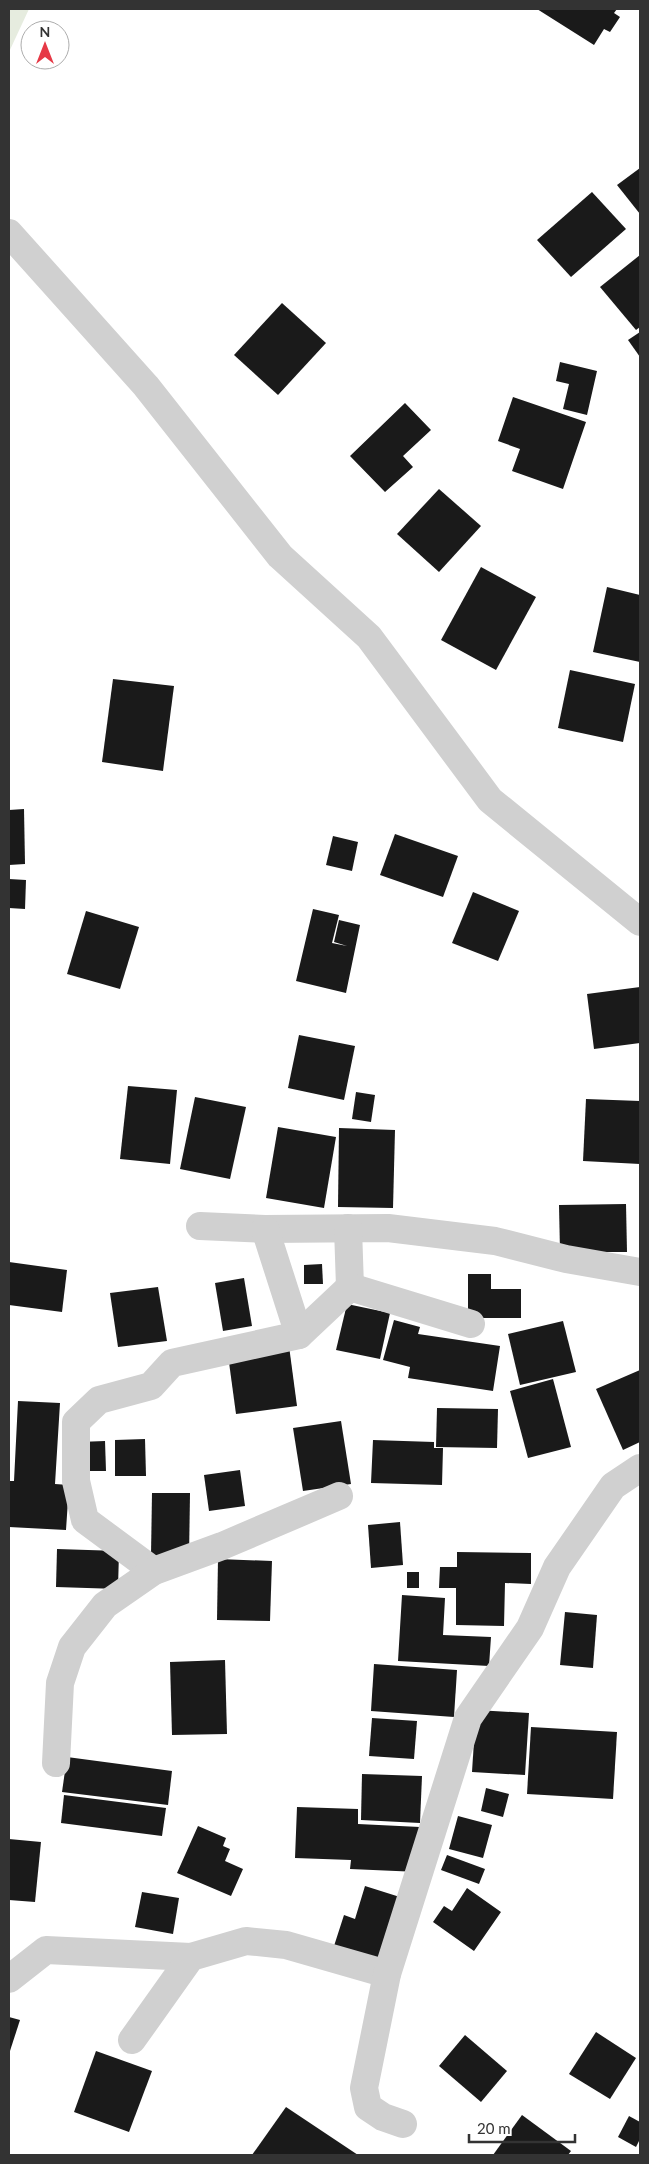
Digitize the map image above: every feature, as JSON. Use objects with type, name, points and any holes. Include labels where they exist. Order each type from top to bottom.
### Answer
[{"type":"street","points":[[9,233],[146,386],[280,556],[369,637],[490,800],[640,922]]},
{"type":"street","points":[[200,1226],[265,1229],[388,1228],[495,1241],[566,1260],[640,1272]]},
{"type":"street","points":[[154,1571],[85,1520],[76,1482],[76,1422],[99,1400],[151,1386],[172,1363],[299,1335],[350,1287],[348,1228]]},
{"type":"street","points":[[265,1229],[299,1335]]},
{"type":"street","points":[[350,1287],[471,1324]]},
{"type":"street","points":[[403,2124],[383,2117],[368,2107],[364,2088],[387,1974],[468,1718],[530,1628],[557,1567],[585,1526],[613,1486],[640,1468]]},
{"type":"street","points":[[56,1763],[60,1683],[72,1647],[104,1605],[154,1571],[222,1546],[340,1496]]},
{"type":"street","points":[[9,1979],[46,1950],[191,1957],[246,1941],[286,1945],[387,1974]]},
{"type":"street","points":[[132,2040],[191,1957]]},
{"type":"shaded area","points":[[9,9],[29,9],[24,20],[20,20],[20,28],[9,52]]},
{"type":"building","points":[[537,9],[617,9],[614,13],[620,17],[610,32],[604,29],[594,45]]},
{"type":"building","points":[[640,168],[640,214],[617,185]]},
{"type":"building","points":[[592,192],[626,229],[571,277],[537,240]]},
{"type":"building","points":[[640,255],[640,327],[636,330],[600,287]]},
{"type":"building","points":[[282,303],[326,343],[278,395],[234,355]]},
{"type":"building","points":[[640,332],[640,357],[628,340]]},
{"type":"building","points":[[560,362],[597,371],[587,415],[563,409],[569,384],[556,381]]},
{"type":"building","points":[[513,397],[586,422],[563,489],[512,471],[520,449],[498,441]]},
{"type":"building","points":[[405,403],[431,430],[403,456],[413,467],[385,492],[350,456]]},
{"type":"building","points":[[439,489],[481,526],[439,572],[397,534]]},
{"type":"building","points":[[481,567],[536,597],[496,670],[441,640]]},
{"type":"building","points":[[607,587],[640,595],[640,662],[593,652]]},
{"type":"building","points":[[570,670],[635,684],[623,742],[558,728]]},
{"type":"building","points":[[113,679],[174,686],[163,771],[102,762]]},
{"type":"building","points":[[24,809],[25,864],[9,865],[9,810]]},
{"type":"building","points":[[395,834],[458,856],[443,897],[380,875]]},
{"type":"building","points":[[333,836],[358,842],[352,871],[326,865]]},
{"type":"building","points":[[9,879],[26,880],[25,909],[9,908]]},
{"type":"building","points":[[473,892],[519,911],[498,961],[452,943]]},
{"type":"building","points":[[313,909],[339,915],[332,943],[347,946],[334,942],[339,920],[360,925],[346,993],[296,981]]},
{"type":"building","points":[[86,911],[139,927],[120,989],[67,974]]},
{"type":"building","points":[[640,987],[640,1043],[594,1049],[587,994]]},
{"type":"building","points":[[299,1035],[355,1046],[344,1100],[288,1088]]},
{"type":"building","points":[[128,1086],[177,1090],[170,1164],[120,1159]]},
{"type":"building","points":[[356,1092],[375,1095],[371,1122],[352,1119]]},
{"type":"building","points":[[195,1097],[246,1107],[230,1179],[180,1169]]},
{"type":"building","points":[[586,1099],[640,1101],[640,1164],[583,1161]]},
{"type":"building","points":[[278,1127],[336,1137],[324,1208],[266,1198]]},
{"type":"building","points":[[339,1128],[395,1130],[393,1208],[338,1207]]},
{"type":"building","points":[[626,1204],[627,1252],[560,1252],[559,1205]]},
{"type":"building","points":[[9,1262],[67,1270],[62,1312],[9,1305]]},
{"type":"building","points":[[322,1264],[323,1284],[304,1284],[304,1265]]},
{"type":"building","points":[[468,1274],[491,1274],[491,1289],[521,1289],[521,1318],[468,1318]]},
{"type":"building","points":[[244,1278],[252,1326],[223,1331],[215,1283]]},
{"type":"building","points":[[158,1287],[167,1341],[118,1347],[110,1293]]},
{"type":"building","points":[[347,1304],[390,1313],[380,1359],[336,1350]]},
{"type":"building","points":[[394,1320],[420,1327],[418,1334],[500,1346],[493,1391],[408,1378],[410,1367],[383,1360]]},
{"type":"building","points":[[563,1321],[576,1372],[520,1385],[508,1334]]},
{"type":"building","points":[[289,1346],[297,1406],[236,1414],[228,1355]]},
{"type":"building","points":[[640,1370],[640,1442],[623,1450],[596,1389]]},
{"type":"building","points":[[553,1379],[571,1447],[528,1458],[510,1391]]},
{"type":"building","points":[[18,1401],[60,1403],[55,1484],[69,1485],[66,1530],[9,1527],[9,1481],[14,1481]]},
{"type":"building","points":[[437,1408],[498,1409],[497,1448],[436,1447]]},
{"type":"building","points":[[341,1421],[351,1484],[303,1491],[293,1428]]},
{"type":"building","points":[[145,1439],[146,1476],[115,1476],[115,1440]]},
{"type":"building","points":[[373,1440],[434,1442],[434,1448],[443,1448],[442,1485],[371,1483]]},
{"type":"building","points":[[105,1441],[106,1471],[79,1471],[79,1442]]},
{"type":"building","points":[[240,1470],[245,1506],[209,1511],[204,1475]]},
{"type":"building","points":[[152,1493],[190,1493],[189,1557],[151,1556]]},
{"type":"building","points":[[400,1522],[403,1565],[371,1568],[368,1525]]},
{"type":"building","points":[[57,1549],[119,1551],[118,1589],[56,1587]]},
{"type":"building","points":[[457,1552],[531,1553],[531,1584],[505,1583],[504,1626],[456,1625],[456,1588],[439,1588],[440,1567],[457,1567]]},
{"type":"building","points":[[218,1559],[272,1561],[270,1621],[217,1620]]},
{"type":"building","points":[[407,1572],[419,1572],[419,1588],[407,1588]]},
{"type":"building","points":[[402,1595],[445,1598],[443,1635],[491,1637],[489,1666],[398,1661]]},
{"type":"building","points":[[565,1612],[597,1615],[593,1668],[560,1665]]},
{"type":"building","points":[[225,1660],[227,1734],[172,1735],[170,1662]]},
{"type":"building","points":[[374,1664],[457,1670],[454,1717],[371,1711]]},
{"type":"building","points":[[476,1710],[529,1713],[525,1775],[472,1772]]},
{"type":"building","points":[[372,1718],[417,1721],[414,1759],[369,1756]]},
{"type":"building","points":[[531,1727],[617,1732],[613,1799],[527,1794]]},
{"type":"building","points":[[67,1757],[172,1771],[168,1805],[62,1792]]},
{"type":"building","points":[[362,1774],[422,1776],[420,1823],[361,1820]]},
{"type":"building","points":[[486,1788],[509,1794],[503,1817],[481,1811]]},
{"type":"building","points":[[64,1795],[166,1808],[162,1836],[61,1823]]},
{"type":"building","points":[[297,1807],[358,1809],[358,1824],[420,1827],[419,1872],[350,1869],[351,1860],[295,1858]]},
{"type":"building","points":[[458,1816],[492,1825],[483,1858],[449,1849]]},
{"type":"building","points":[[198,1826],[226,1838],[223,1846],[230,1849],[225,1861],[243,1869],[231,1896],[177,1873]]},
{"type":"building","points":[[9,1839],[41,1842],[35,1902],[9,1900]]},
{"type":"building","points":[[447,1855],[485,1869],[479,1884],[441,1870]]},
{"type":"building","points":[[365,1886],[403,1898],[383,1961],[334,1946],[344,1915],[355,1919]]},
{"type":"building","points":[[467,1888],[501,1912],[474,1951],[433,1922],[444,1906],[452,1911]]},
{"type":"building","points":[[142,1892],[179,1898],[173,1934],[135,1927]]},
{"type":"building","points":[[9,2017],[20,2020],[9,2054]]},
{"type":"building","points":[[596,2032],[636,2058],[610,2099],[569,2074]]},
{"type":"building","points":[[465,2035],[507,2071],[481,2102],[439,2066]]},
{"type":"building","points":[[96,2051],[152,2071],[129,2132],[74,2112]]},
{"type":"building","points":[[286,2107],[358,2155],[252,2155]]},
{"type":"building","points":[[522,2115],[571,2151],[568,2155],[493,2155]]},
{"type":"building","points":[[629,2116],[640,2122],[640,2139],[636,2147],[618,2137]]}]
